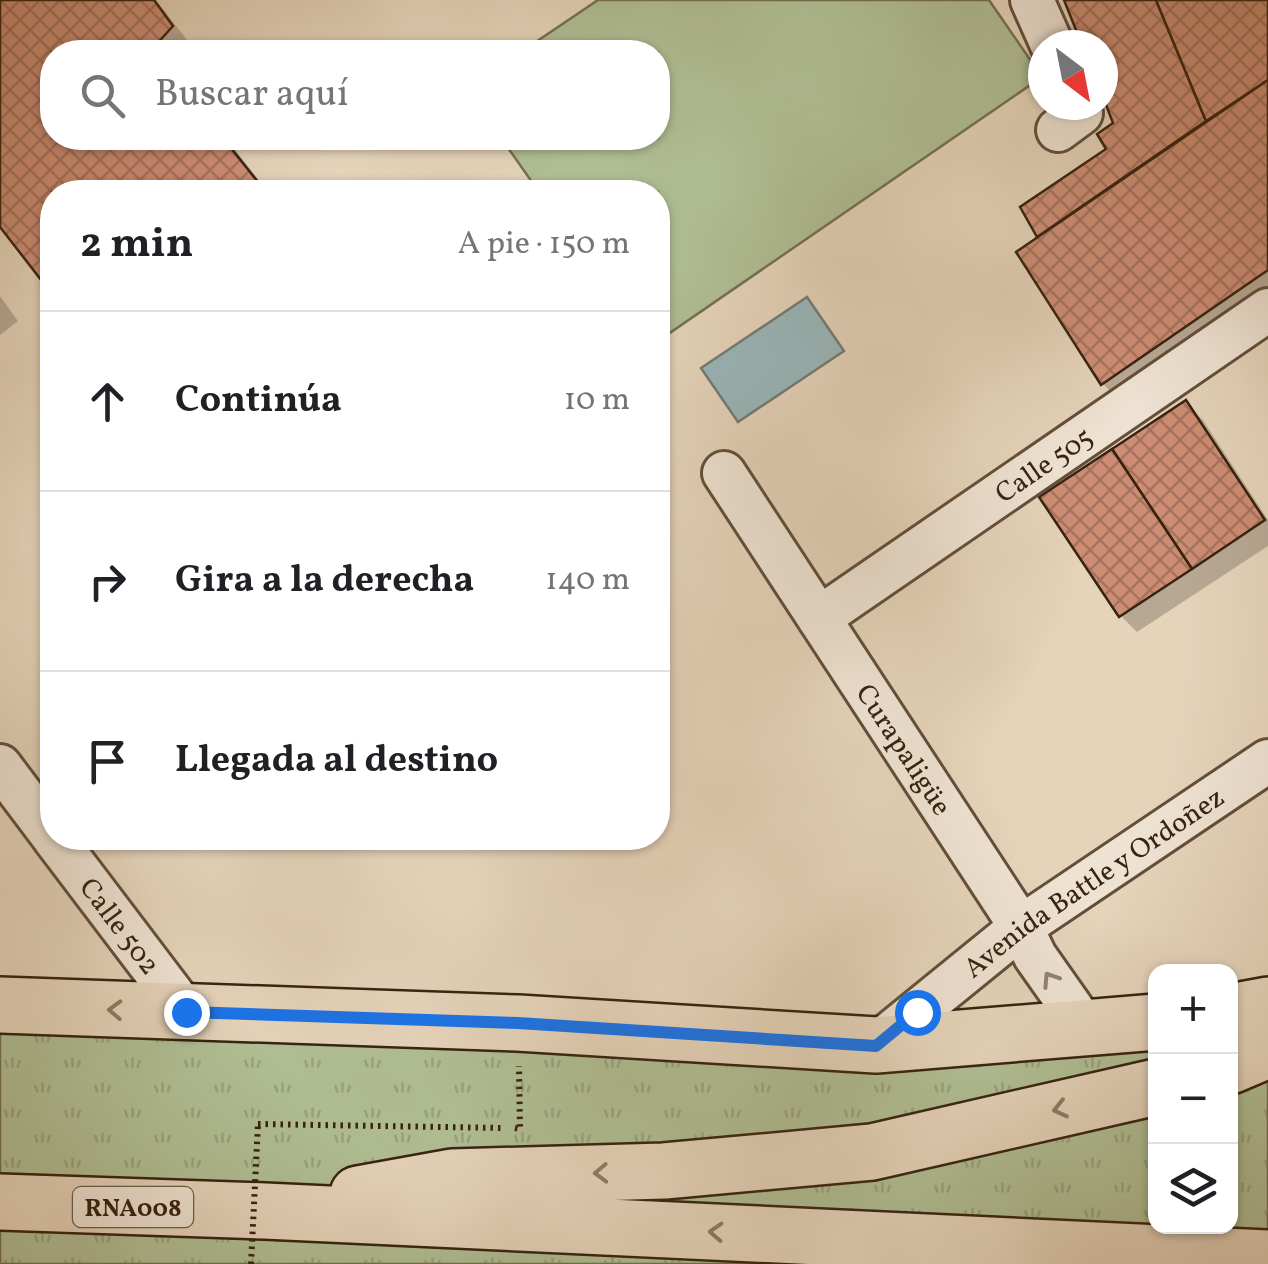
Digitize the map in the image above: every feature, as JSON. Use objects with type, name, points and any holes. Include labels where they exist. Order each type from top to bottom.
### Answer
[{"type":"main road","points":[[0,1005],[518,1023],[876,1046],[1148,1023]]},
{"type":"main road","points":[[1238,1011],[1268,1005]]},
{"type":"main road","points":[[1238,1063],[1268,1050]]},
{"type":"main road","points":[[265,1210],[452,1177],[664,1171],[872,1152],[1148,1089]]},
{"type":"main road","name":"RNA008","points":[[0,1202],[265,1210],[1268,1258]]},
{"type":"street","points":[[1032,0],[1045,30]]},
{"type":"street","name":"Calle 505","points":[[818,618],[1268,310]]},
{"type":"street","name":"Curapaligüe","points":[[724,472],[1084,1027]]},
{"type":"street","name":"Avenida Battle y Ordoñez","points":[[876,1046],[1021,926],[1268,760]]},
{"type":"street","name":"Calle 502","points":[[0,766],[40,818]]},
{"type":"street","name":"Calle 502","points":[[64,850],[186,1012]]},
{"type":"path","points":[[251,1264],[258,1124],[520,1128],[518,1023]]},
{"type":"green space","points":[[598,0],[989,0],[1028,57],[1028,87],[670,333],[670,180],[531,180],[509,150],[670,150],[670,40],[539,40]]},
{"type":"green space","points":[[0,1005],[1148,1022],[1148,1234],[1238,1234],[1238,1011],[1268,1005],[1268,1264],[0,1264]]},
{"type":"water","points":[[807,297],[844,351],[738,422],[701,368]]},
{"type":"building","points":[[0,0],[154,0],[173,26],[160,40],[40,40],[40,150],[233,150],[256,180],[40,180],[40,279],[0,227]]},
{"type":"building","points":[[1064,0],[1156,0],[1206,121],[1037,237],[1020,207],[1106,149],[1097,134],[1112,120],[1118,120],[1118,30],[1076,30]]},
{"type":"building","points":[[1156,0],[1268,0],[1268,80],[1206,121]]},
{"type":"building","points":[[1268,80],[1268,270],[1101,385],[1016,252]]},
{"type":"building","points":[[1186,400],[1265,520],[1192,569],[1112,449]]},
{"type":"building","points":[[1112,449],[1192,569],[1119,617],[1039,497]]},
{"type":"route","points":[[186,1012],[518,1023],[876,1046],[917,1012]]}]
